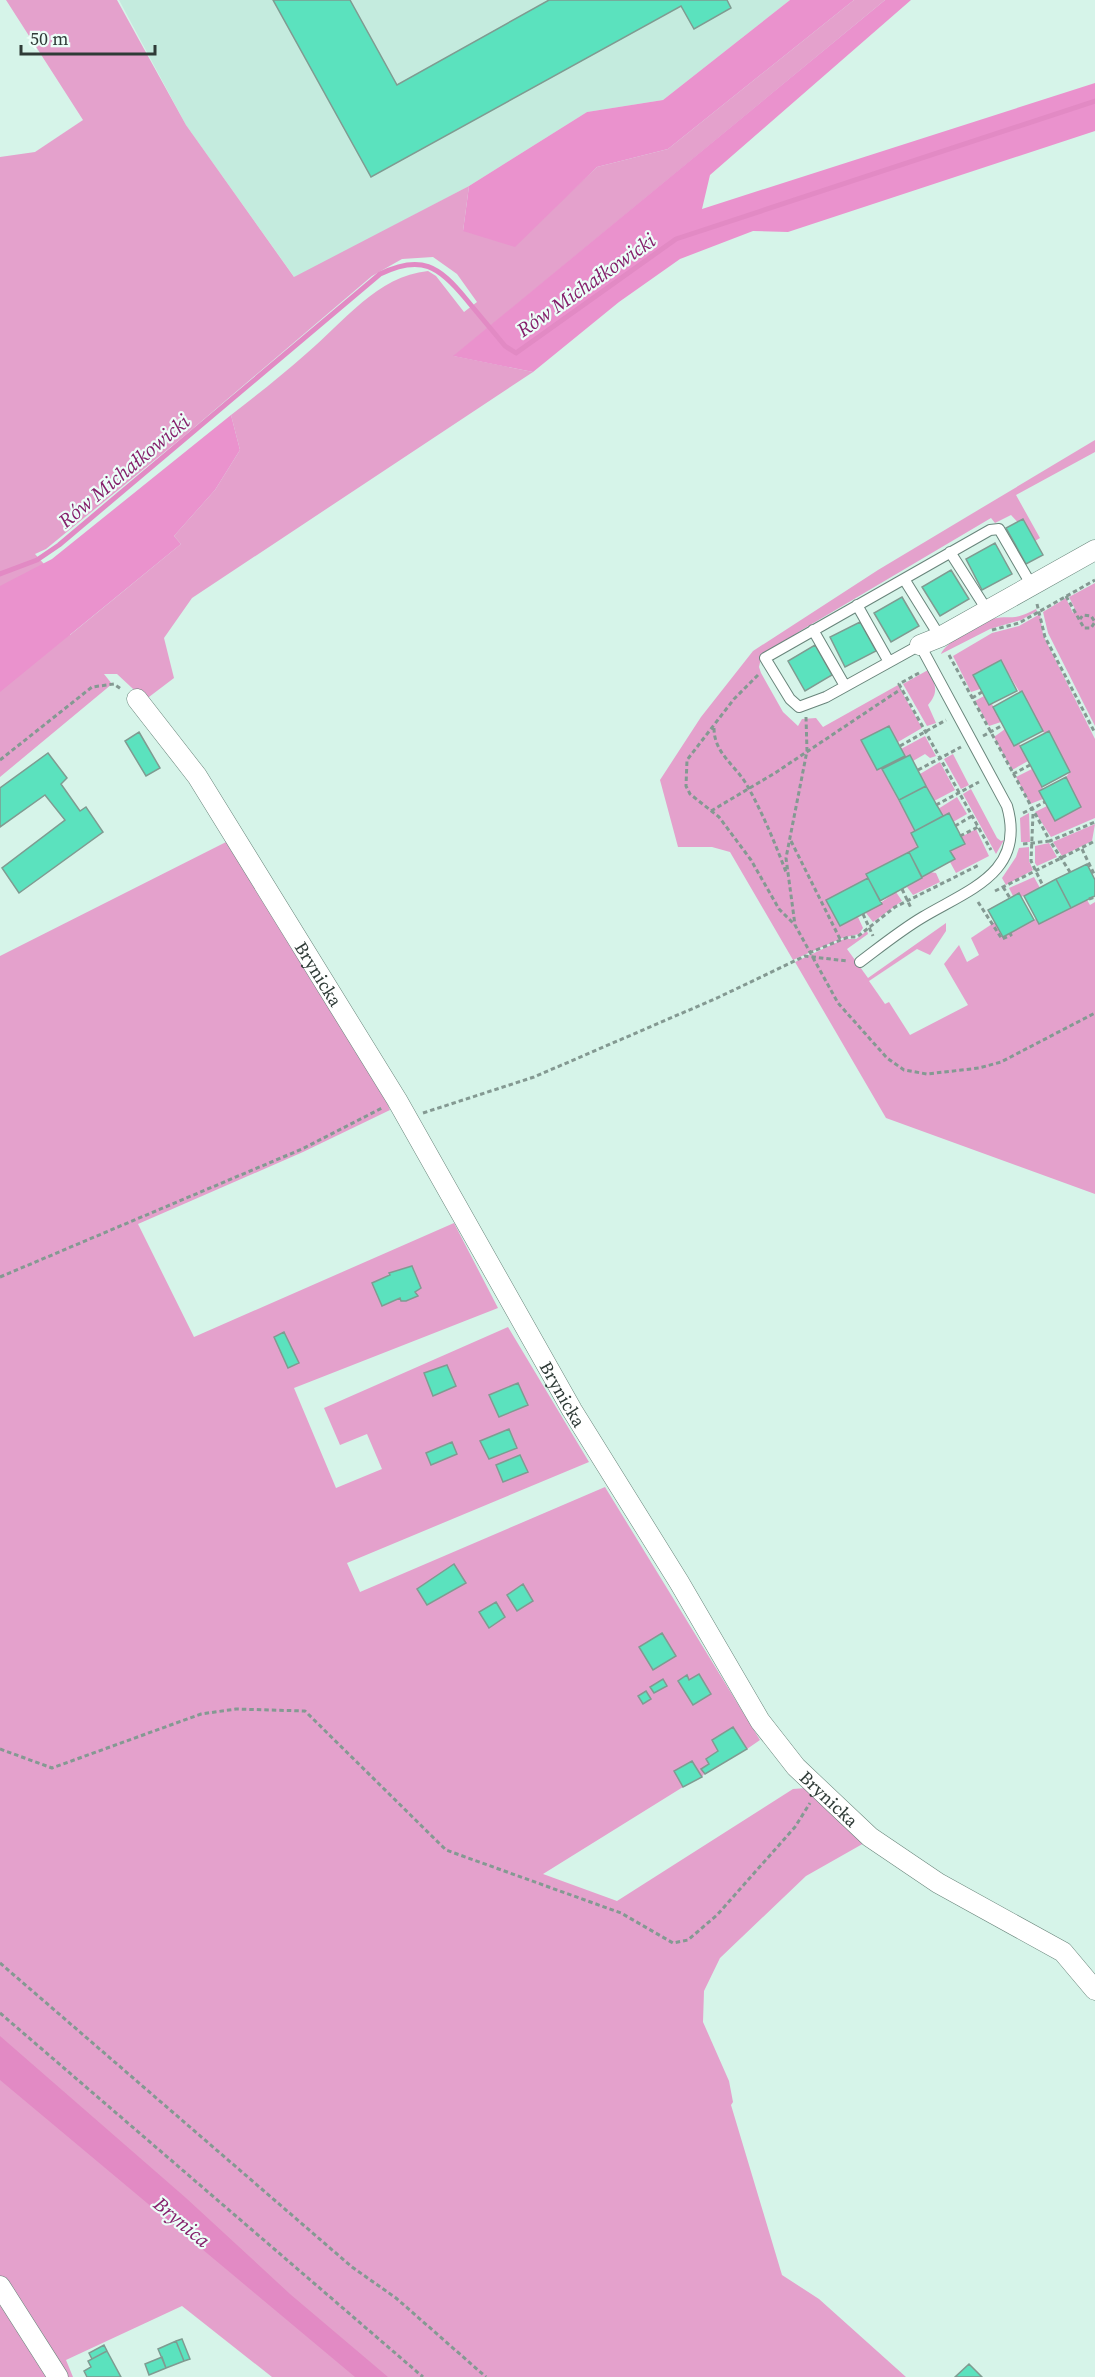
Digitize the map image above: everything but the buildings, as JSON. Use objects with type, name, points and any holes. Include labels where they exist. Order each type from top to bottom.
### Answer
[{"type":"street","points":[[920,645],[940,637],[1095,550]]},
{"type":"street","name":"Brynicka","points":[[137,699],[198,776],[397,1100],[572,1410],[679,1582],[760,1721],[796,1767],[870,1837],[928,1877],[1063,1952],[1095,1990]]},
{"type":"street","points":[[0,2286],[58,2377]]},
{"type":"lane","points":[[860,962],[918,920],[986,879],[1010,845],[1012,824],[1007,806],[933,665],[920,645],[803,707],[799,707],[790,699],[765,658],[990,530],[999,529],[1032,586]]},
{"type":"lane","points":[[950,552],[987,610]]},
{"type":"lane","points":[[904,579],[940,637]]},
{"type":"lane","points":[[857,605],[889,662]]},
{"type":"lane","points":[[813,630],[845,686]]},
{"type":"path","points":[[991,631],[1018,623],[1095,580]]},
{"type":"path","points":[[1066,596],[1084,628],[1091,628],[1095,622],[1091,616],[1083,615],[1080,619]]},
{"type":"path","points":[[1041,611],[1046,637],[1095,733]]},
{"type":"path","points":[[957,650],[947,656],[1030,810],[1070,872]]},
{"type":"path","points":[[767,663],[734,699],[714,728],[687,760],[685,775],[690,794],[711,811],[751,860],[776,903],[795,925]]},
{"type":"path","points":[[407,1118],[534,1077],[717,998],[841,940],[857,938],[868,927],[908,901],[999,858],[978,827],[899,684],[933,665]]},
{"type":"path","points":[[0,760],[92,687],[114,684],[137,699]]},
{"type":"path","points":[[711,811],[902,688]]},
{"type":"path","points":[[970,699],[982,692]]},
{"type":"path","points":[[803,707],[807,719],[807,751],[786,858],[795,925],[808,955],[837,1004],[887,1058],[904,1070],[927,1074],[949,1073],[1001,1062],[1095,1013]]},
{"type":"path","points":[[988,733],[1003,725]]},
{"type":"path","points":[[900,746],[935,727]]},
{"type":"path","points":[[714,728],[716,746],[748,788],[770,832],[789,880]]},
{"type":"path","points":[[918,770],[949,754]]},
{"type":"path","points":[[1011,775],[1030,765]]},
{"type":"path","points":[[936,805],[969,788]]},
{"type":"path","points":[[1030,810],[1045,802]]},
{"type":"path","points":[[1030,810],[1031,861],[1043,886]]},
{"type":"path","points":[[955,826],[972,816]]},
{"type":"path","points":[[1031,844],[1050,841],[1095,822]]},
{"type":"path","points":[[960,836],[978,827]]},
{"type":"path","points":[[790,839],[841,940]]},
{"type":"path","points":[[969,903],[1095,841]]},
{"type":"path","points":[[1082,849],[1095,876]]},
{"type":"path","points":[[1003,885],[1010,898]]},
{"type":"path","points":[[902,889],[908,901]]},
{"type":"path","points":[[1089,898],[1095,897]]},
{"type":"path","points":[[977,900],[1002,939],[1011,935],[1010,933]]},
{"type":"path","points":[[862,915],[868,927]]},
{"type":"path","points":[[808,955],[860,962]]},
{"type":"path","points":[[0,1276],[302,1149],[397,1100]]},
{"type":"path","points":[[0,1749],[52,1768],[201,1714],[236,1709],[304,1711],[446,1850],[621,1913],[673,1943],[688,1940],[717,1915],[795,1827],[819,1789]]},
{"type":"path","points":[[0,1963],[343,2260],[396,2298],[486,2377]]},
{"type":"path","points":[[0,2013],[423,2377]]},
{"type":"shaded area","points":[[6,0],[117,0],[186,125],[294,277],[469,186],[463,231],[562,200],[597,167],[668,149],[854,0],[885,0],[454,356],[533,372],[192,598],[164,638],[174,678],[145,700],[117,674],[104,674],[112,684],[0,777],[0,157],[35,152],[83,120]],"holes":[[[433,257],[457,274],[477,302],[464,312],[436,276],[428,271],[393,282],[362,302],[298,361],[231,415],[240,450],[215,490],[174,536],[181,544],[70,635],[63,585],[35,554],[46,549],[183,437],[372,276],[402,259]]]},
{"type":"shaded area","points":[[119,0],[790,0],[663,100],[587,112],[469,186],[295,278],[186,125]]},
{"type":"shaded area","points":[[790,0],[854,0],[668,149],[597,167],[515,247],[463,231],[469,186],[587,112],[663,100]]},
{"type":"shaded area","points":[[885,0],[911,0],[710,175],[702,209],[1095,83],[1095,131],[788,232],[753,231],[680,259],[619,302],[533,372],[453,356]]},
{"type":"shaded area","points":[[231,415],[240,450],[215,490],[174,536],[181,544],[0,692],[0,586],[52,559]]},
{"type":"shaded area","points":[[1095,440],[1095,452],[1016,495],[1040,538],[1035,541],[1011,515],[995,523],[991,518],[800,631],[761,658],[759,667],[761,673],[783,712],[798,726],[802,719],[816,718],[823,727],[898,685],[922,728],[898,742],[889,726],[861,740],[877,770],[881,768],[915,831],[911,833],[918,847],[866,874],[868,878],[826,900],[840,926],[858,917],[863,928],[859,934],[842,938],[793,960],[730,852],[712,847],[678,847],[660,780],[701,717],[753,651],[878,570]]},
{"type":"shaded area","points":[[1095,583],[1095,726],[1048,633],[1043,612],[1066,598],[1073,613],[1076,611],[1069,597]]},
{"type":"shaded area","points":[[1036,609],[1037,611],[1021,620],[990,629],[941,654],[955,639],[986,621],[1017,617]]},
{"type":"shaded area","points":[[1040,614],[1043,635],[1095,739],[1095,818],[1051,837],[1035,812],[1047,806],[1055,821],[1081,807],[1066,777],[1070,772],[1049,731],[1044,733],[1001,661],[974,675],[980,689],[971,692],[953,656],[992,633],[1019,626]]},
{"type":"shaded area","points":[[928,670],[935,692],[928,705],[936,723],[927,726],[903,684]]},
{"type":"shaded area","points":[[984,696],[989,705],[992,704],[1001,722],[989,726],[975,701]]},
{"type":"shaded area","points":[[1005,729],[1019,743],[1028,761],[1012,770],[994,737]]},
{"type":"shaded area","points":[[925,736],[936,756],[930,758],[925,754],[913,761],[910,755],[906,757],[901,749]]},
{"type":"shaded area","points":[[953,754],[969,785],[961,789],[944,759]]},
{"type":"shaded area","points":[[940,762],[955,790],[934,801],[920,774]]},
{"type":"shaded area","points":[[1032,769],[1043,789],[1039,791],[1043,799],[1030,804],[1016,777]]},
{"type":"shaded area","points":[[971,789],[997,838],[1004,840],[996,854],[963,794]]},
{"type":"shaded area","points":[[957,797],[967,814],[953,822],[943,816],[938,809]]},
{"type":"shaded area","points":[[1029,813],[1030,842],[1021,842],[1020,818]]},
{"type":"shaded area","points":[[1095,824],[1092,841],[1062,856],[1053,842]]},
{"type":"shaded area","points":[[976,829],[989,856],[956,873],[950,862],[954,859],[950,851],[965,844],[961,837]]},
{"type":"shaded area","points":[[234,838],[382,1090],[390,1110],[303,1152],[138,1224],[194,1337],[454,1223],[498,1308],[294,1388],[336,1488],[382,1469],[367,1434],[340,1445],[324,1408],[508,1327],[589,1462],[347,1563],[360,1592],[605,1487],[760,1740],[747,1749],[733,1727],[712,1740],[718,1751],[706,1759],[709,1764],[702,1769],[704,1774],[702,1777],[692,1761],[675,1771],[683,1787],[543,1874],[617,1901],[793,1789],[806,1788],[866,1842],[806,1876],[720,1958],[704,1991],[703,2022],[729,2081],[733,2102],[731,2105],[782,2275],[819,2299],[906,2377],[272,2377],[182,2306],[66,2360],[73,2377],[0,2377],[0,956]],"holes":[[[686,1675],[689,1680],[699,1675],[711,1694],[693,1705],[678,1681]]]},
{"type":"shaded area","points":[[1049,843],[1057,857],[1037,866],[1035,846]]},
{"type":"shaded area","points":[[1029,847],[1029,861],[1033,870],[1006,885],[1002,878],[1016,857],[1019,848]]},
{"type":"shaded area","points":[[930,872],[936,873],[940,882],[913,895],[907,887]]},
{"type":"shaded area","points":[[1034,877],[1040,888],[1021,897],[1019,893],[1013,896],[1009,888]]},
{"type":"shaded area","points":[[896,892],[902,901],[873,922],[866,913]]},
{"type":"shaded area","points":[[1087,900],[1090,905],[1095,902],[1095,1194],[886,1118],[795,962],[844,939],[856,939],[867,931],[868,934],[847,949],[868,978],[946,923],[946,931],[930,955],[917,949],[869,981],[885,1004],[889,1002],[910,1035],[968,1005],[944,964],[959,945],[967,962],[979,955],[971,938],[995,922],[1003,936],[1036,919],[1039,924]]},
{"type":"water","name":"Brynica","points":[[0,2036],[186,2198],[290,2294],[388,2377],[355,2377],[0,2080]]},
{"type":"waterway","name":"Rów Michałkowicki","points":[[0,574],[37,560],[59,545],[380,274],[394,268],[418,264],[438,271],[456,288],[505,346],[516,353],[676,239],[1095,101]]}]
